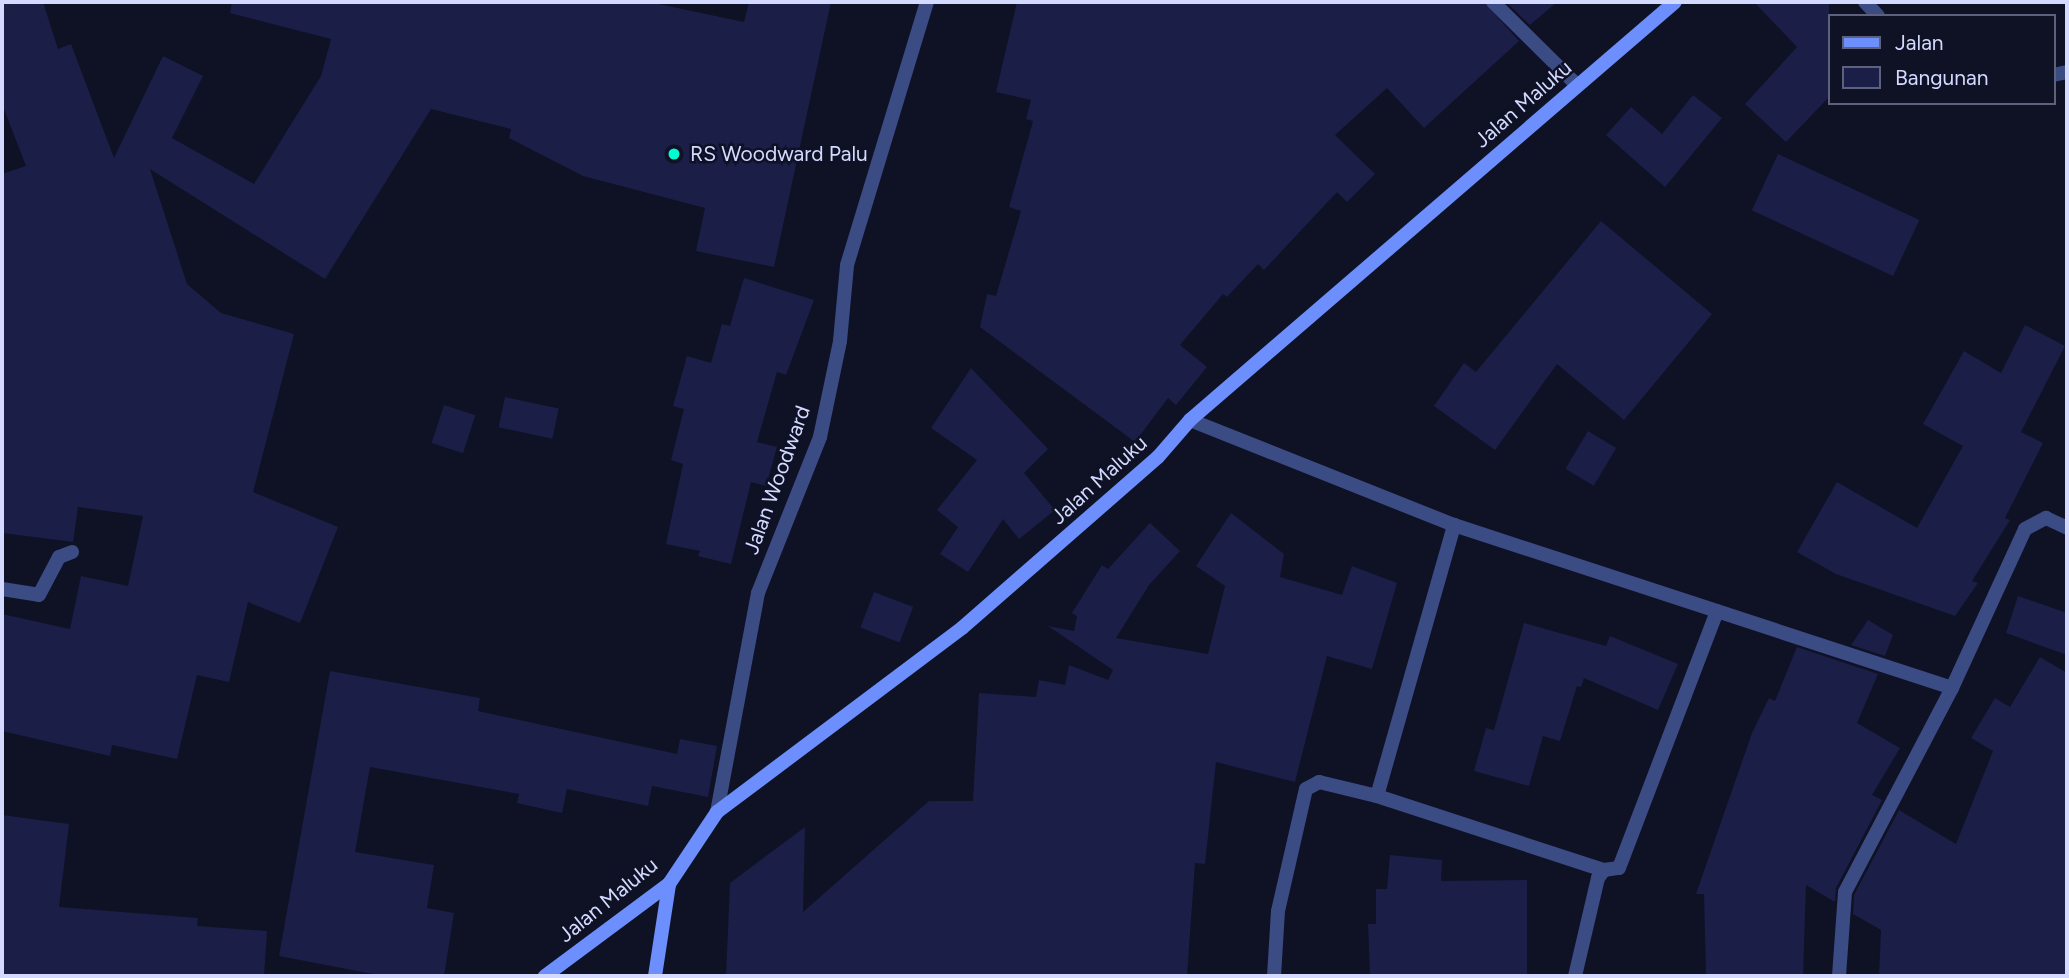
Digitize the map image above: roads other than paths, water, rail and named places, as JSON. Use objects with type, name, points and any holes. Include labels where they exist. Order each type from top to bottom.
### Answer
[{"type":"main road","name":"Jalan Maluku","points":[[545,976],[668,884],[717,812],[961,628],[1158,457],[1190,420],[1675,2]]},
{"type":"main road","points":[[656,976],[668,884]]},
{"type":"street","name":"Jalan Woodward","points":[[717,812],[758,593],[820,437],[840,341],[847,264],[927,2]]},
{"type":"street","points":[[1493,2],[1577,85]]},
{"type":"street","points":[[1190,420],[1454,525],[1952,688]]},
{"type":"street","points":[[1839,976],[1845,892],[1952,688],[2025,529],[2046,518],[2067,528]]},
{"type":"street","points":[[1377,796],[1454,525]]},
{"type":"street","points":[[2,589],[39,595],[59,556],[72,552]]},
{"type":"street","points":[[1274,976],[1278,911],[1306,789],[1318,782],[1377,796],[1604,870],[1619,868],[1717,611]]},
{"type":"street","points":[[1574,976],[1595,886],[1604,870]]},
{"type":"place","name":"RS Woodward Palu","points":[[674,154]]}]
